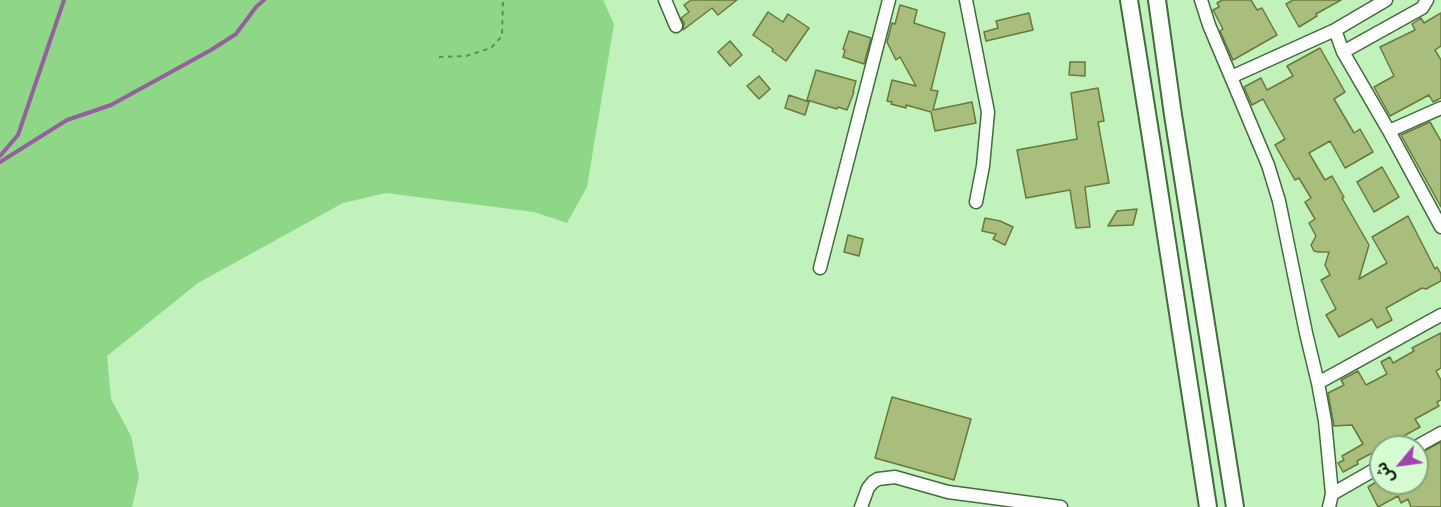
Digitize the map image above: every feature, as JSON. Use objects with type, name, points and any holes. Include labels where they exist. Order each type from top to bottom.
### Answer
[{"type":"highway","points":[[1129,0],[1208,507]]},
{"type":"highway","points":[[1157,0],[1235,507]]},
{"type":"street","points":[[665,0],[676,26]]},
{"type":"street","points":[[820,268],[889,0]]},
{"type":"street","points":[[966,0],[988,112],[983,166],[976,202]]},
{"type":"street","points":[[1201,0],[1209,25],[1268,165],[1276,192],[1318,383],[1332,494],[1329,507]]},
{"type":"street","points":[[1231,76],[1335,30],[1386,0]]},
{"type":"street","points":[[1343,52],[1419,10],[1425,6],[1427,0]]},
{"type":"street","points":[[1335,30],[1343,52],[1441,227]]},
{"type":"street","points":[[1389,131],[1441,108]]},
{"type":"street","points":[[1318,383],[1441,315]]},
{"type":"street","points":[[1332,494],[1369,473]]},
{"type":"street","points":[[861,507],[868,488],[873,482],[878,479],[895,477],[948,492],[1061,507]]},
{"type":"path","points":[[439,57],[466,56],[491,48],[502,36],[503,0]]},
{"type":"green space","points":[[0,0],[603,0],[614,24],[587,187],[567,223],[534,212],[386,193],[343,203],[198,283],[107,356],[111,399],[131,436],[139,477],[132,507],[0,507]]},
{"type":"building","points":[[691,0],[737,0],[718,15],[712,8],[683,30],[684,23],[681,18],[689,12],[684,5]]},
{"type":"building","points":[[1222,0],[1251,0],[1257,10],[1262,8],[1277,35],[1233,60],[1220,31],[1223,29],[1213,10],[1219,7],[1217,3]]},
{"type":"building","points":[[1293,0],[1341,0],[1299,27],[1286,4]]},
{"type":"building","points":[[900,5],[917,10],[914,23],[945,33],[931,90],[938,91],[933,110],[972,102],[976,123],[935,131],[931,112],[906,105],[906,108],[887,101],[892,80],[916,86],[900,57],[896,60],[887,42]]},
{"type":"building","points":[[768,12],[783,22],[788,14],[809,28],[786,61],[753,35]]},
{"type":"building","points":[[1029,13],[1033,30],[986,41],[984,32],[998,28],[996,21]]},
{"type":"building","points":[[1441,13],[1441,46],[1435,50],[1441,60],[1441,98],[1433,102],[1429,95],[1390,116],[1374,87],[1394,76],[1380,47],[1415,30],[1412,24],[1421,18],[1424,23]]},
{"type":"building","points":[[849,31],[871,38],[864,64],[843,57]]},
{"type":"building","points":[[730,41],[742,55],[730,66],[718,52]]},
{"type":"building","points":[[1320,48],[1345,92],[1334,99],[1354,133],[1360,129],[1373,152],[1345,168],[1330,141],[1309,153],[1325,180],[1332,176],[1369,245],[1359,279],[1387,263],[1372,237],[1408,216],[1435,269],[1437,267],[1441,274],[1441,281],[1426,289],[1422,288],[1386,308],[1392,320],[1377,328],[1372,319],[1339,337],[1326,315],[1336,309],[1321,280],[1330,275],[1325,265],[1329,252],[1314,251],[1311,245],[1316,236],[1309,223],[1315,219],[1305,202],[1311,198],[1299,178],[1295,180],[1275,145],[1285,139],[1263,99],[1252,105],[1244,87],[1261,78],[1267,90],[1293,76],[1287,66]]},
{"type":"building","points":[[1070,62],[1085,62],[1085,76],[1069,75]]},
{"type":"building","points":[[816,70],[856,81],[847,110],[807,100]]},
{"type":"building","points":[[759,76],[770,89],[759,99],[747,86]]},
{"type":"building","points":[[1098,88],[1104,121],[1098,122],[1109,183],[1085,187],[1090,227],[1076,228],[1070,190],[1026,198],[1017,150],[1077,139],[1071,93]]},
{"type":"building","points":[[789,95],[809,102],[805,115],[785,108]]},
{"type":"building","points":[[1430,122],[1441,141],[1441,207],[1401,135]]},
{"type":"building","points":[[1382,167],[1399,197],[1374,212],[1357,182]]},
{"type":"building","points":[[1137,209],[1133,225],[1108,226],[1117,211]]},
{"type":"building","points":[[985,218],[1013,227],[1005,245],[993,239],[996,234],[982,231]]},
{"type":"building","points":[[848,235],[863,239],[859,256],[844,252]]},
{"type":"building","points":[[1441,333],[1441,368],[1436,371],[1441,380],[1441,400],[1437,402],[1439,406],[1415,419],[1420,427],[1406,435],[1369,435],[1369,455],[1343,472],[1338,463],[1344,460],[1342,456],[1363,444],[1352,425],[1334,426],[1328,393],[1344,385],[1341,380],[1358,371],[1366,385],[1387,374],[1381,362],[1390,357],[1393,363],[1414,351],[1412,348]]},
{"type":"building","points":[[892,397],[971,419],[954,480],[875,458]]},
{"type":"building","points":[[1441,442],[1441,507],[1411,507],[1408,499],[1401,503],[1398,496],[1378,507],[1372,495],[1429,495],[1429,448]]},
{"type":"waterway","points":[[0,156],[18,135],[64,0]]},
{"type":"waterway","points":[[0,162],[67,120],[111,105],[211,50],[236,34],[264,0]]}]
